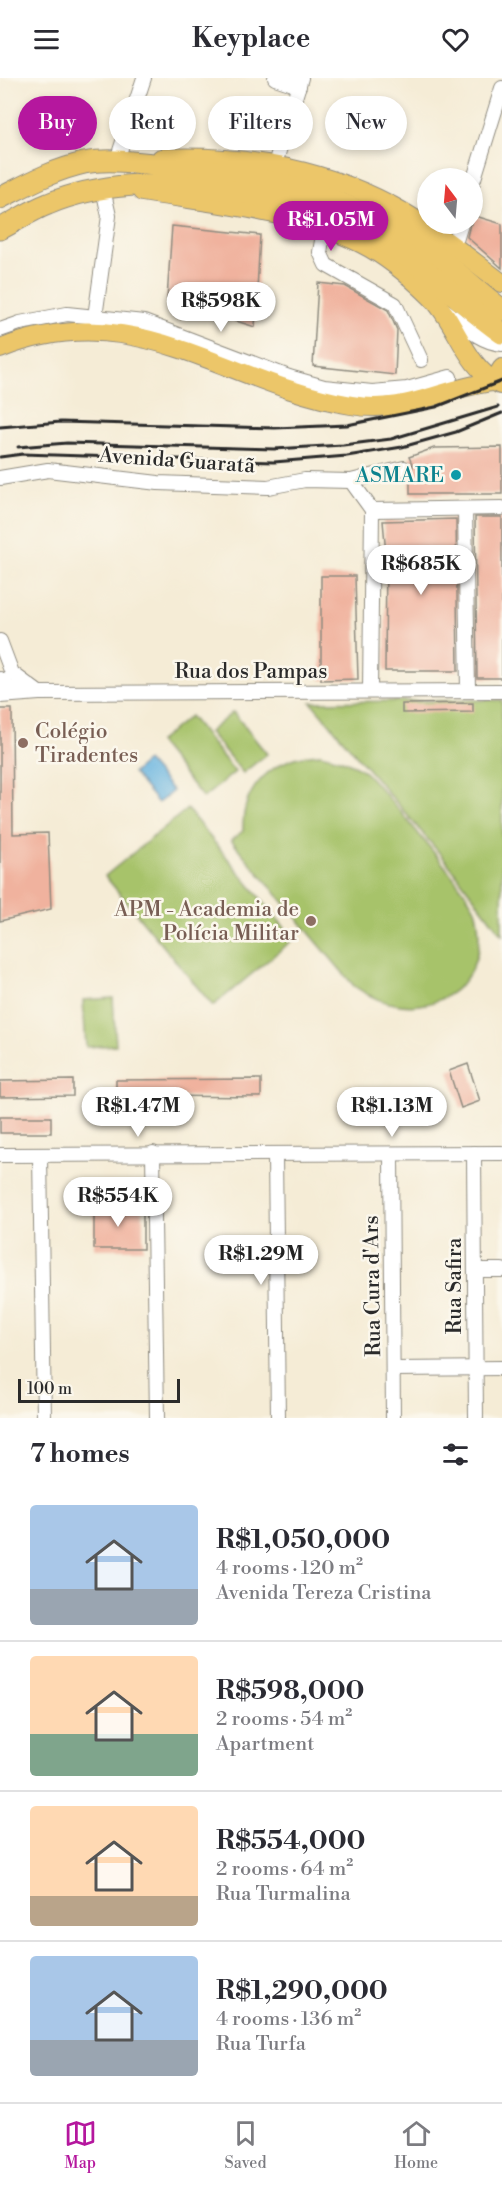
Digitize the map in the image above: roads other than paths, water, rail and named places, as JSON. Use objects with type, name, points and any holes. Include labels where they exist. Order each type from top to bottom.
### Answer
[{"type":"highway","points":[[0,198],[49,173],[86,163],[117,160],[235,172],[310,191],[352,207],[403,233],[502,310]]},
{"type":"highway","points":[[0,229],[49,203],[108,188],[182,186],[271,198],[345,222],[393,247],[498,340]]},
{"type":"main road","points":[[117,160],[198,156],[275,164],[315,174],[405,213],[502,283]]},
{"type":"main road","points":[[108,188],[266,212],[363,244],[389,262],[438,304],[472,362],[499,379]]},
{"type":"main road","points":[[0,349],[25,339],[89,330],[133,335],[170,344],[259,379],[352,406],[393,407],[499,379]]},
{"type":"street","points":[[117,160],[144,78]]},
{"type":"street","points":[[275,78],[300,82],[275,164]]},
{"type":"street","points":[[477,168],[502,88]]},
{"type":"street","points":[[95,317],[109,216],[108,188]]},
{"type":"street","points":[[324,230],[320,252],[326,265],[395,304],[402,312],[421,360]]},
{"type":"street","points":[[454,247],[458,234]]},
{"type":"street","points":[[482,268],[502,276]]},
{"type":"street","points":[[438,304],[498,340]]},
{"type":"street","points":[[0,330],[20,323],[67,314],[144,322],[289,377],[324,387],[372,392],[395,390],[450,377]]},
{"type":"street","name":"Avenida Guaratã","points":[[0,478],[48,470],[158,483],[268,487],[305,480],[351,481],[404,468]]},
{"type":"street","points":[[351,481],[372,510],[370,691]]},
{"type":"street","points":[[372,510],[502,508]]},
{"type":"street","points":[[465,509],[468,691]]},
{"type":"street","points":[[0,641],[12,674],[39,693]]},
{"type":"street","points":[[0,679],[9,688],[39,693]]},
{"type":"street","name":"Rua dos Pampas","points":[[0,696],[39,693],[502,690]]},
{"type":"street","points":[[153,1153],[158,1418]]},
{"type":"street","name":"Rua Safira","points":[[474,1153],[476,1418]]},
{"type":"street","points":[[0,1155],[502,1153]]},
{"type":"street","points":[[275,1154],[278,1418]]},
{"type":"street","name":"Rua Cura d'Ars","points":[[391,1154],[393,1418]]},
{"type":"street","points":[[40,1155],[44,1418]]},
{"type":"street","points":[[476,1270],[502,1270]]},
{"type":"street","points":[[394,1369],[502,1368]]},
{"type":"water","points":[[147,761],[173,791],[158,803],[133,773]]},
{"type":"railway","points":[[0,427],[61,422],[275,428],[347,425],[436,407],[502,381]]},
{"type":"railway","points":[[18,447],[67,443],[274,449],[343,445],[391,439],[498,407]]},
{"type":"railway","points":[[0,457],[23,454],[274,462],[347,456],[402,447],[456,432],[502,413]]},
{"type":"place","name":"ASMARE","points":[[456,475]]},
{"type":"place","name":"Colégio Tiradentes","points":[[23,743]]},
{"type":"place","name":"APM - Academia de Polícia Militar","points":[[311,921]]}]
